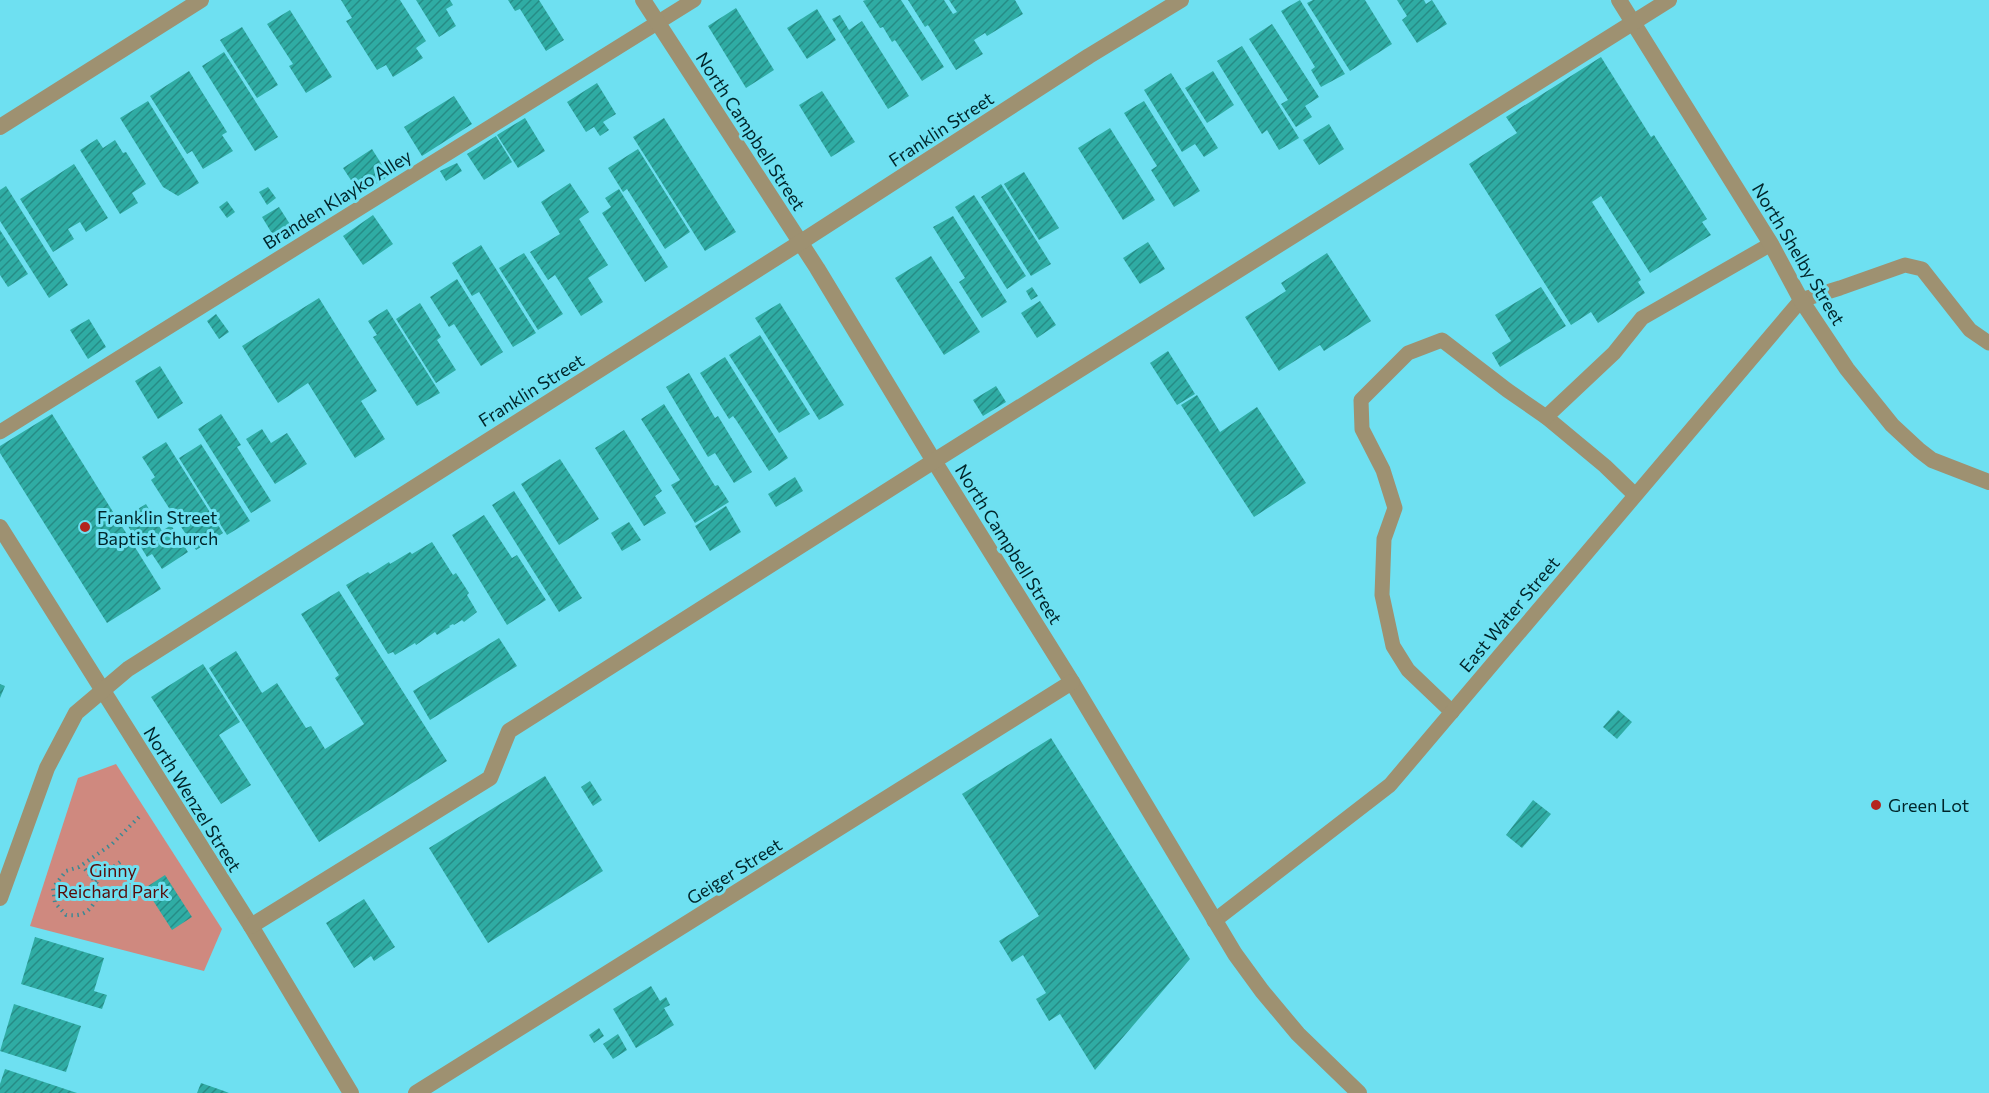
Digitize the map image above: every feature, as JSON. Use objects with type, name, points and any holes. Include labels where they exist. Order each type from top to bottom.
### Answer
[{"type":"street","points":[[0,127],[201,0]]},
{"type":"street","name":"North Campbell Street","points":[[643,0],[801,242],[1072,682],[1235,954],[1298,1034],[1359,1093]]},
{"type":"street","name":"Franklin Street","points":[[0,898],[47,768],[76,713],[128,669],[801,242],[1089,56],[1181,0]]},
{"type":"street","name":"North Shelby Street","points":[[1618,0],[1771,244],[1801,300],[1847,369],[1892,424],[1932,460],[1989,482]]},
{"type":"street","points":[[251,926],[490,778],[509,731],[934,461],[1669,0]]},
{"type":"street","name":"North Wenzel Street","points":[[0,527],[251,926],[351,1093]]},
{"type":"street","name":"Geiger Street","points":[[416,1093],[1072,682]]},
{"type":"lane","name":"Branden Klayko Alley","points":[[0,432],[694,0]]},
{"type":"lane","points":[[1546,417],[1614,353],[1642,318],[1771,244]]},
{"type":"lane","points":[[1801,300],[1905,265],[1922,269],[1970,330],[1989,343]]},
{"type":"lane","name":"East Water Street","points":[[1214,921],[1389,785],[1801,300]]},
{"type":"lane","points":[[1452,712],[1408,669],[1393,646],[1382,595],[1384,539],[1395,508],[1383,470],[1362,429],[1361,400],[1408,353],[1442,340],[1546,417],[1605,466],[1635,495]]},
{"type":"path","points":[[85,869],[98,885],[99,895],[91,909],[78,916],[66,915],[55,903],[53,888],[66,871],[79,867],[112,844],[139,817]]},
{"type":"path","points":[[95,881],[120,862]]},
{"type":"green space","name":"Ginny Reichard Park","points":[[116,764],[222,929],[204,971],[30,926],[78,778]]},
{"type":"building","points":[[341,0],[400,0],[426,41],[416,48],[423,58],[393,77],[386,65],[377,70],[346,21],[352,18]]},
{"type":"building","points":[[416,0],[450,0],[453,5],[446,9],[456,26],[439,37]]},
{"type":"building","points":[[508,0],[539,0],[564,40],[546,51],[520,9],[515,11]]},
{"type":"building","points":[[901,0],[944,67],[922,81],[895,40],[892,42],[883,27],[880,28],[863,1]]},
{"type":"building","points":[[908,0],[944,0],[953,14],[957,12],[949,0],[1015,0],[1023,14],[987,36],[985,33],[974,40],[961,20],[983,54],[956,70],[928,25],[925,27]]},
{"type":"building","points":[[1300,0],[1345,74],[1321,87],[1311,70],[1315,67],[1281,11]]},
{"type":"building","points":[[1313,0],[1365,0],[1392,44],[1350,71],[1307,3]]},
{"type":"building","points":[[1397,0],[1424,0],[1426,4],[1432,0],[1447,24],[1417,43],[1402,20],[1407,16]]},
{"type":"building","points":[[736,8],[774,70],[746,88],[708,26]]},
{"type":"building","points":[[817,9],[836,40],[807,59],[787,28]]},
{"type":"building","points":[[290,10],[332,77],[306,93],[289,66],[293,64],[267,24]]},
{"type":"building","points":[[840,15],[849,30],[862,21],[909,96],[888,109],[832,19]]},
{"type":"building","points":[[1272,24],[1319,97],[1305,106],[1312,117],[1296,127],[1281,104],[1288,100],[1249,39]]},
{"type":"building","points":[[242,27],[278,85],[257,98],[220,40]]},
{"type":"building","points":[[1242,46],[1299,138],[1279,150],[1267,130],[1262,134],[1217,61]]},
{"type":"building","points":[[224,52],[278,137],[255,151],[202,66]]},
{"type":"building","points":[[1601,57],[1651,137],[1654,135],[1707,219],[1702,222],[1711,235],[1650,273],[1601,196],[1592,202],[1641,280],[1638,282],[1645,293],[1598,323],[1591,312],[1571,325],[1469,164],[1517,133],[1506,117]]},
{"type":"building","points":[[189,71],[227,132],[222,135],[233,151],[203,169],[192,151],[187,154],[150,96]]},
{"type":"building","points":[[1213,71],[1234,105],[1207,123],[1185,88]]},
{"type":"building","points":[[1171,73],[1218,148],[1204,157],[1195,144],[1182,152],[1144,90]]},
{"type":"building","points":[[597,83],[616,114],[603,122],[609,130],[600,136],[594,127],[586,132],[567,102]]},
{"type":"building","points":[[822,91],[855,142],[831,157],[799,105]]},
{"type":"building","points":[[454,96],[472,124],[422,156],[404,127]]},
{"type":"building","points":[[148,101],[199,183],[178,196],[163,187],[120,118]]},
{"type":"building","points":[[1144,101],[1200,191],[1174,207],[1151,170],[1157,166],[1124,113]]},
{"type":"building","points":[[525,118],[545,151],[518,168],[497,135]]},
{"type":"building","points":[[664,118],[736,232],[705,251],[633,137]]},
{"type":"building","points":[[1329,124],[1344,149],[1319,165],[1303,140]]},
{"type":"building","points":[[1110,128],[1155,200],[1123,220],[1078,148]]},
{"type":"building","points":[[496,136],[512,162],[484,180],[467,154]]},
{"type":"building","points":[[97,139],[103,148],[115,140],[123,153],[126,152],[146,184],[132,193],[138,203],[120,214],[80,150]]},
{"type":"building","points":[[372,149],[389,176],[360,194],[343,168]]},
{"type":"building","points":[[638,149],[690,232],[665,249],[627,189],[623,192],[608,168]]},
{"type":"building","points":[[457,163],[462,171],[446,181],[440,171]]},
{"type":"building","points":[[74,164],[108,218],[86,232],[80,222],[68,229],[74,239],[53,252],[20,199]]},
{"type":"building","points":[[1024,172],[1059,228],[1039,240],[1004,184]]},
{"type":"building","points":[[570,183],[589,212],[579,219],[608,265],[588,278],[603,302],[581,316],[555,275],[548,280],[530,252],[560,234],[541,202]]},
{"type":"building","points":[[1001,184],[1051,264],[1031,276],[981,197]]},
{"type":"building","points":[[6,186],[68,285],[49,298],[0,221],[0,190]]},
{"type":"building","points":[[268,187],[276,198],[267,205],[259,192]]},
{"type":"building","points":[[619,189],[668,267],[645,282],[602,213],[611,207],[605,198]]},
{"type":"building","points":[[974,195],[1026,276],[1007,289],[955,207]]},
{"type":"building","points":[[227,201],[235,212],[227,218],[219,207]]},
{"type":"building","points":[[279,207],[293,229],[276,240],[262,217]]},
{"type":"building","points":[[373,215],[393,244],[363,265],[343,236]]},
{"type":"building","points":[[953,216],[1007,302],[982,318],[959,282],[965,278],[933,227]]},
{"type":"building","points":[[0,230],[28,274],[8,287],[0,275]]},
{"type":"building","points":[[1148,242],[1165,269],[1140,284],[1123,258]]},
{"type":"building","points":[[481,245],[536,333],[513,347],[479,292],[472,296],[452,263]]},
{"type":"building","points":[[524,253],[563,314],[538,330],[499,268]]},
{"type":"building","points":[[1327,253],[1371,321],[1324,351],[1320,345],[1279,371],[1245,317],[1286,291],[1281,283]]},
{"type":"building","points":[[931,256],[980,332],[944,355],[895,278]]},
{"type":"building","points":[[457,279],[503,352],[481,366],[454,324],[449,327],[430,297]]},
{"type":"building","points":[[1032,287],[1038,296],[1031,300],[1026,291]]},
{"type":"building","points":[[1541,287],[1566,326],[1500,367],[1492,353],[1511,341],[1495,315]]},
{"type":"building","points":[[319,298],[377,391],[361,401],[385,439],[355,458],[308,383],[278,403],[242,346]]},
{"type":"building","points":[[1040,301],[1056,325],[1037,338],[1021,313]]},
{"type":"building","points":[[420,303],[441,337],[437,340],[456,370],[436,383],[396,319]]},
{"type":"building","points":[[780,303],[844,405],[819,420],[755,318]]},
{"type":"building","points":[[387,309],[440,393],[417,406],[373,337],[377,335],[368,321]]},
{"type":"building","points":[[216,314],[229,332],[219,339],[207,321]]},
{"type":"building","points":[[89,319],[106,347],[88,359],[70,330]]},
{"type":"building","points":[[760,335],[810,414],[779,433],[729,355]]},
{"type":"building","points":[[1168,351],[1195,394],[1177,405],[1150,363]]},
{"type":"building","points":[[725,357],[788,458],[769,471],[733,416],[729,419],[700,373]]},
{"type":"building","points":[[160,366],[183,403],[158,419],[135,381]]},
{"type":"building","points":[[689,373],[715,418],[718,416],[752,472],[734,483],[715,453],[708,457],[666,387]]},
{"type":"building","points":[[996,386],[1006,402],[983,416],[973,400]]},
{"type":"building","points":[[1197,395],[1220,432],[1257,407],[1306,483],[1254,517],[1181,405]]},
{"type":"building","points":[[664,404],[715,486],[718,485],[729,502],[695,523],[671,485],[680,480],[641,419]]},
{"type":"building","name":"Franklin Street Baptist Church","points":[[52,414],[161,589],[107,623],[0,453],[0,446]]},
{"type":"building","points":[[221,414],[241,445],[237,447],[271,501],[251,513],[198,429]]},
{"type":"building","points":[[262,429],[271,443],[287,433],[307,464],[275,484],[246,439]]},
{"type":"building","points":[[624,430],[662,491],[655,496],[666,513],[644,526],[595,448]]},
{"type":"building","points":[[166,442],[223,533],[196,550],[151,480],[155,477],[142,457]]},
{"type":"building","points":[[201,444],[250,521],[227,535],[179,458]]},
{"type":"building","points":[[560,459],[599,519],[559,545],[521,484]]},
{"type":"building","points":[[795,477],[803,491],[776,507],[768,494]]},
{"type":"building","points":[[514,491],[582,598],[559,612],[492,505]]},
{"type":"building","points":[[146,504],[162,531],[171,525],[188,552],[162,569],[152,554],[147,557],[123,518]]},
{"type":"building","points":[[726,506],[741,532],[710,551],[695,526]]},
{"type":"building","points":[[484,515],[512,558],[517,555],[546,600],[507,625],[452,535]]},
{"type":"building","points":[[629,522],[641,540],[622,551],[611,533]]},
{"type":"building","points":[[432,542],[453,575],[456,573],[469,593],[467,595],[477,612],[464,622],[462,620],[453,624],[437,635],[435,632],[395,655],[393,652],[388,654],[346,585]]},
{"type":"building","points":[[339,591],[447,761],[319,842],[209,668],[236,651],[262,693],[277,683],[306,728],[311,726],[325,749],[364,724],[335,678],[339,675],[301,614]]},
{"type":"building","points":[[499,638],[517,666],[430,720],[413,691]]},
{"type":"building","points":[[203,664],[240,722],[219,735],[251,785],[221,804],[151,697]]},
{"type":"building","points":[[0,684],[5,686],[0,698]]},
{"type":"building","points":[[1618,710],[1632,722],[1617,739],[1603,727]]},
{"type":"building","points":[[1051,738],[1190,959],[1095,1070],[1060,1014],[1049,1021],[1036,999],[1046,993],[1023,955],[1012,962],[999,941],[1039,916],[962,794]]},
{"type":"building","points":[[545,776],[603,871],[488,943],[429,848]]},
{"type":"building","points":[[590,781],[602,800],[593,806],[581,787]]},
{"type":"building","points":[[1533,800],[1551,814],[1522,848],[1506,835]]},
{"type":"building","points":[[165,875],[192,917],[172,930],[145,888]]},
{"type":"building","points":[[364,899],[395,947],[374,961],[371,956],[354,968],[326,923]]},
{"type":"building","points":[[35,937],[104,958],[94,991],[107,995],[102,1009],[21,984]]},
{"type":"building","points":[[651,986],[660,1001],[666,997],[670,1005],[664,1008],[674,1025],[636,1048],[613,1009]]},
{"type":"building","points":[[14,1004],[81,1026],[66,1072],[0,1051]]},
{"type":"building","points":[[599,1028],[604,1036],[594,1043],[589,1035]]},
{"type":"building","points":[[618,1034],[627,1050],[613,1059],[603,1044]]},
{"type":"building","points":[[5,1069],[77,1093],[0,1093],[0,1084]]},
{"type":"building","points":[[201,1083],[224,1091],[229,1093],[197,1093]]},
{"type":"place","name":"Franklin Street Baptist Church","points":[[85,527]]},
{"type":"place","name":"Green Lot","points":[[1876,805]]}]
